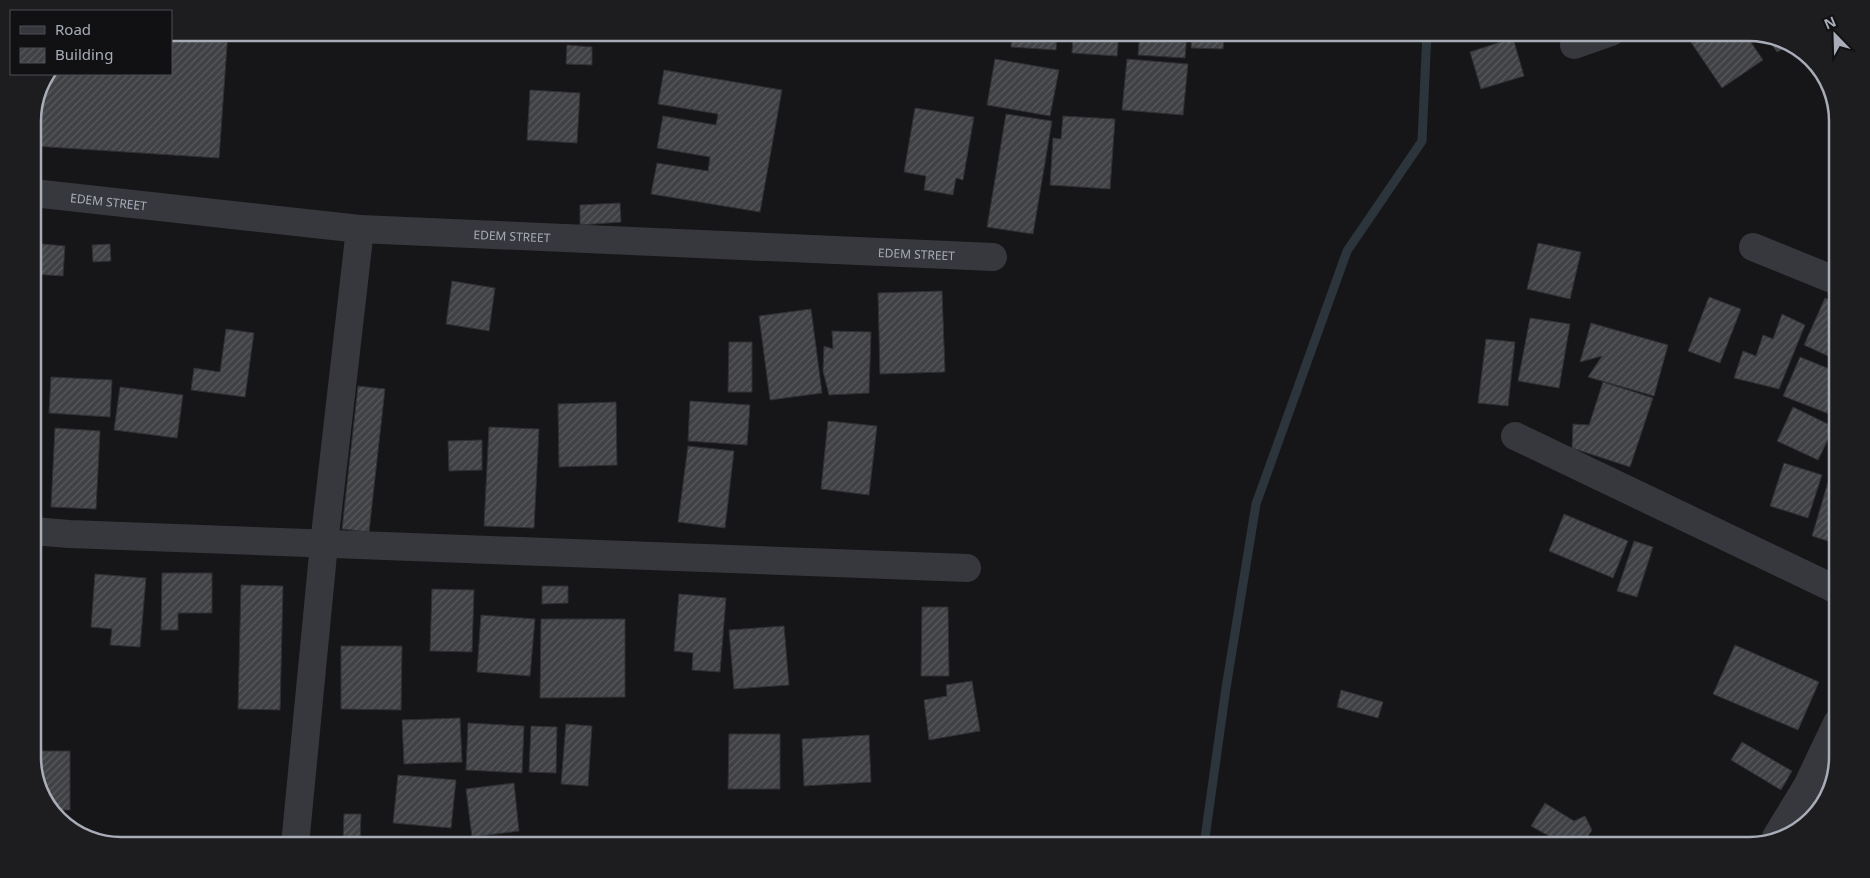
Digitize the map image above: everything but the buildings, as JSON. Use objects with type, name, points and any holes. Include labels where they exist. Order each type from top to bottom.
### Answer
[{"type":"street","points":[[1574,45],[1585,41]]},
{"type":"street","name":"EDEM STREET","points":[[41,194],[360,229],[993,257]]},
{"type":"street","points":[[296,837],[324,544],[360,229]]},
{"type":"street","points":[[1753,247],[1829,279]]},
{"type":"street","points":[[1515,436],[1829,586]]},
{"type":"street","points":[[41,532],[79,535],[966,568]]},
{"type":"street","points":[[1780,830],[1829,741]]},
{"type":"waterway","points":[[1205,837],[1226,688],[1256,504],[1347,251],[1422,141],[1427,41]]}]
